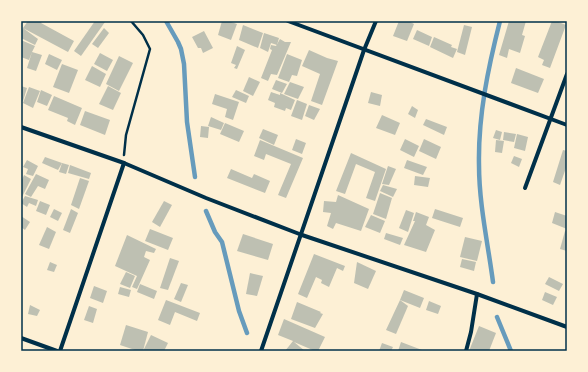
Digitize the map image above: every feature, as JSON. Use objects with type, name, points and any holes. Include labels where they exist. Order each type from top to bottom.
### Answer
[{"type":"street","points":[[288,21],[567,125]]},
{"type":"street","points":[[261,351],[302,235],[364,50],[376,21]]},
{"type":"street","points":[[525,188],[567,74]]},
{"type":"street","points":[[21,127],[124,164],[206,198],[302,235],[478,294],[567,327]]},
{"type":"street","points":[[21,338],[59,351],[124,164]]},
{"type":"street","points":[[466,351],[478,294]]},
{"type":"path","points":[[124,164],[126,135],[150,49],[143,35],[130,21]]},
{"type":"building","points":[[28,21],[42,21],[41,23],[74,41],[68,52],[23,28]]},
{"type":"building","points":[[95,21],[105,22],[81,56],[74,51]]},
{"type":"building","points":[[222,21],[237,24],[231,40],[218,35]]},
{"type":"building","points":[[399,21],[408,21],[414,24],[407,41],[393,36]]},
{"type":"building","points":[[509,21],[526,21],[522,35],[525,36],[520,53],[509,49],[507,58],[499,55]]},
{"type":"building","points":[[552,21],[566,25],[550,68],[542,65],[544,60],[538,57]]},
{"type":"building","points":[[243,25],[263,33],[258,48],[239,40]]},
{"type":"building","points":[[464,25],[472,27],[465,55],[457,52]]},
{"type":"building","points":[[23,28],[38,39],[35,45],[21,38]]},
{"type":"building","points":[[104,28],[109,33],[98,48],[92,44]]},
{"type":"building","points":[[417,30],[432,37],[429,46],[413,39]]},
{"type":"building","points":[[204,31],[213,48],[203,53],[201,48],[198,48],[192,37]]},
{"type":"building","points":[[264,33],[279,38],[277,45],[271,43],[268,52],[260,48]]},
{"type":"building","points":[[434,37],[452,45],[451,47],[457,49],[453,58],[430,47]]},
{"type":"building","points":[[280,39],[285,42],[291,42],[277,75],[271,74],[268,81],[261,78],[272,50],[270,49],[271,45],[276,46]]},
{"type":"building","points":[[21,40],[35,46],[29,60],[21,57]]},
{"type":"building","points":[[237,46],[245,50],[237,69],[234,68],[236,65],[231,63]]},
{"type":"building","points":[[309,50],[338,61],[322,105],[311,101],[320,74],[302,66]]},
{"type":"building","points":[[32,52],[42,55],[36,71],[27,68]]},
{"type":"building","points":[[100,53],[113,60],[107,71],[94,64]]},
{"type":"building","points":[[49,54],[62,60],[57,70],[45,64]]},
{"type":"building","points":[[287,54],[302,60],[297,76],[292,75],[289,82],[278,78]]},
{"type":"building","points":[[119,56],[133,63],[119,91],[106,84]]},
{"type":"building","points":[[62,64],[78,70],[69,93],[53,87]]},
{"type":"building","points":[[92,66],[106,74],[100,87],[85,80]]},
{"type":"building","points":[[516,68],[544,79],[538,93],[511,83]]},
{"type":"building","points":[[249,77],[260,82],[253,96],[243,91]]},
{"type":"building","points":[[276,80],[287,84],[282,93],[272,89]]},
{"type":"building","points":[[290,82],[304,87],[298,99],[284,94]]},
{"type":"building","points":[[21,86],[27,88],[23,101],[21,100]]},
{"type":"building","points":[[108,86],[121,93],[113,110],[99,104]]},
{"type":"building","points":[[29,87],[40,91],[33,108],[23,103]]},
{"type":"building","points":[[41,90],[52,95],[47,106],[37,102]]},
{"type":"building","points":[[236,90],[249,96],[246,103],[232,97]]},
{"type":"building","points":[[271,92],[280,95],[280,93],[295,100],[291,110],[286,108],[285,111],[274,107],[275,103],[268,100]]},
{"type":"building","points":[[371,92],[382,95],[380,106],[368,103]]},
{"type":"building","points":[[215,94],[239,102],[233,120],[225,117],[227,109],[212,104]]},
{"type":"building","points":[[54,96],[82,108],[75,125],[67,121],[68,118],[48,110]]},
{"type":"building","points":[[297,100],[307,104],[302,120],[291,116]]},
{"type":"building","points":[[309,105],[320,109],[314,120],[305,116]]},
{"type":"building","points":[[412,106],[418,110],[415,118],[408,114]]},
{"type":"building","points":[[85,111],[110,120],[105,135],[80,125]]},
{"type":"building","points":[[382,115],[400,123],[395,135],[376,128]]},
{"type":"building","points":[[211,117],[224,123],[221,130],[208,126]]},
{"type":"building","points":[[426,119],[447,127],[444,135],[423,125]]},
{"type":"building","points":[[225,123],[244,131],[239,142],[220,134]]},
{"type":"building","points":[[201,126],[209,127],[208,138],[200,137]]},
{"type":"building","points":[[263,129],[278,135],[274,145],[259,138]]},
{"type":"building","points":[[496,130],[502,132],[500,140],[493,138]]},
{"type":"building","points":[[504,132],[516,134],[514,142],[503,140]]},
{"type":"building","points":[[517,134],[528,137],[525,151],[514,148]]},
{"type":"building","points":[[296,139],[306,143],[302,154],[292,150]]},
{"type":"building","points":[[405,139],[419,146],[414,157],[400,150]]},
{"type":"building","points":[[424,139],[441,147],[436,159],[419,151]]},
{"type":"building","points":[[260,140],[303,158],[286,198],[278,195],[291,164],[266,154],[264,160],[254,156]]},
{"type":"building","points":[[496,140],[504,141],[502,153],[495,152]]},
{"type":"building","points":[[563,150],[567,151],[567,165],[560,185],[553,182]]},
{"type":"building","points":[[351,153],[386,169],[375,201],[366,198],[375,172],[356,164],[345,194],[336,191]]},
{"type":"building","points":[[514,156],[522,159],[519,167],[511,163]]},
{"type":"building","points":[[45,157],[62,163],[58,170],[42,163]]},
{"type":"building","points":[[27,160],[38,166],[33,176],[26,174],[28,169],[23,167]]},
{"type":"building","points":[[407,160],[427,167],[423,175],[404,168]]},
{"type":"building","points":[[62,163],[69,165],[66,174],[59,172]]},
{"type":"building","points":[[70,165],[91,173],[89,179],[68,173]]},
{"type":"building","points":[[388,166],[396,169],[389,185],[382,184]]},
{"type":"building","points":[[231,169],[252,178],[254,174],[270,181],[265,193],[227,178]]},
{"type":"building","points":[[36,174],[49,180],[45,189],[38,186],[31,197],[25,194]]},
{"type":"building","points":[[24,175],[31,179],[21,199],[21,182]]},
{"type":"building","points":[[415,176],[430,178],[428,187],[414,185]]},
{"type":"building","points":[[80,178],[89,181],[79,209],[71,205]]},
{"type":"building","points":[[383,185],[397,189],[393,197],[380,191]]},
{"type":"building","points":[[380,193],[392,198],[386,219],[373,214]]},
{"type":"building","points":[[338,195],[369,209],[361,231],[336,223],[333,229],[327,226],[331,213],[323,212],[324,201],[336,202]]},
{"type":"building","points":[[25,196],[38,200],[36,206],[29,203],[27,207],[21,203]]},
{"type":"building","points":[[40,201],[50,205],[46,215],[36,211]]},
{"type":"building","points":[[164,201],[172,205],[160,227],[152,222]]},
{"type":"building","points":[[54,209],[62,213],[58,221],[50,217]]},
{"type":"building","points":[[71,209],[78,213],[70,233],[63,230]]},
{"type":"building","points":[[435,209],[463,218],[460,227],[432,218]]},
{"type":"building","points":[[406,210],[414,213],[408,232],[399,228]]},
{"type":"building","points":[[416,212],[429,217],[426,225],[435,230],[426,252],[404,245],[415,221],[413,221]]},
{"type":"building","points":[[555,212],[567,216],[567,229],[552,223]]},
{"type":"building","points":[[371,215],[385,221],[380,233],[365,227]]},
{"type":"building","points":[[21,216],[30,222],[25,230],[21,227]]},
{"type":"building","points":[[47,227],[56,232],[49,249],[39,245]]},
{"type":"building","points":[[150,229],[173,238],[168,250],[145,241]]},
{"type":"building","points":[[565,231],[567,232],[567,251],[560,249]]},
{"type":"building","points":[[386,233],[403,238],[400,245],[384,239]]},
{"type":"building","points":[[243,234],[273,244],[268,260],[237,251]]},
{"type":"building","points":[[127,235],[156,249],[154,253],[146,251],[144,257],[150,260],[137,289],[132,287],[137,276],[115,266]]},
{"type":"building","points":[[465,237],[482,241],[477,261],[460,257]]},
{"type":"building","points":[[314,254],[345,266],[343,271],[337,268],[329,287],[321,283],[322,280],[316,277],[307,298],[298,294]]},
{"type":"building","points":[[170,258],[179,261],[168,290],[160,288]]},
{"type":"building","points":[[462,259],[476,262],[474,271],[460,267]]},
{"type":"building","points":[[50,262],[57,265],[54,272],[47,270]]},
{"type":"building","points":[[357,262],[376,271],[368,289],[354,283]]},
{"type":"building","points":[[126,272],[135,276],[130,288],[120,284]]},
{"type":"building","points":[[250,273],[263,276],[257,296],[246,294]]},
{"type":"building","points":[[549,277],[563,284],[559,291],[545,284]]},
{"type":"building","points":[[181,283],[188,285],[181,302],[174,299]]},
{"type":"building","points":[[140,284],[157,291],[154,299],[137,292]]},
{"type":"building","points":[[94,286],[107,291],[103,303],[90,298]]},
{"type":"building","points":[[120,287],[131,290],[129,297],[118,294]]},
{"type":"building","points":[[404,290],[424,298],[420,308],[400,300]]},
{"type":"building","points":[[545,292],[557,297],[553,305],[542,300]]},
{"type":"building","points":[[166,300],[200,313],[197,321],[175,312],[170,325],[158,320]]},
{"type":"building","points":[[400,300],[408,306],[396,334],[386,330]]},
{"type":"building","points":[[429,301],[441,306],[438,314],[426,310]]},
{"type":"building","points":[[297,302],[323,314],[315,328],[291,319]]},
{"type":"building","points":[[30,305],[40,310],[37,316],[28,314]]},
{"type":"building","points":[[89,306],[97,309],[93,323],[84,320]]},
{"type":"building","points":[[284,319],[325,337],[318,351],[294,342],[305,351],[285,351],[293,341],[278,335]]},
{"type":"building","points":[[126,325],[148,332],[143,351],[138,351],[120,345]]},
{"type":"building","points":[[479,326],[496,333],[489,351],[469,351]]},
{"type":"building","points":[[151,335],[168,343],[164,351],[143,351]]},
{"type":"building","points":[[401,342],[422,350],[398,351]]},
{"type":"building","points":[[382,343],[393,347],[391,351],[379,351]]},
{"type":"waterway","points":[[166,21],[181,49],[184,64],[187,122],[195,177]]},
{"type":"waterway","points":[[493,282],[480,194],[479,147],[482,110],[500,21]]},
{"type":"waterway","points":[[206,211],[215,232],[222,242],[239,311],[247,333]]},
{"type":"waterway","points":[[497,317],[511,351]]}]
